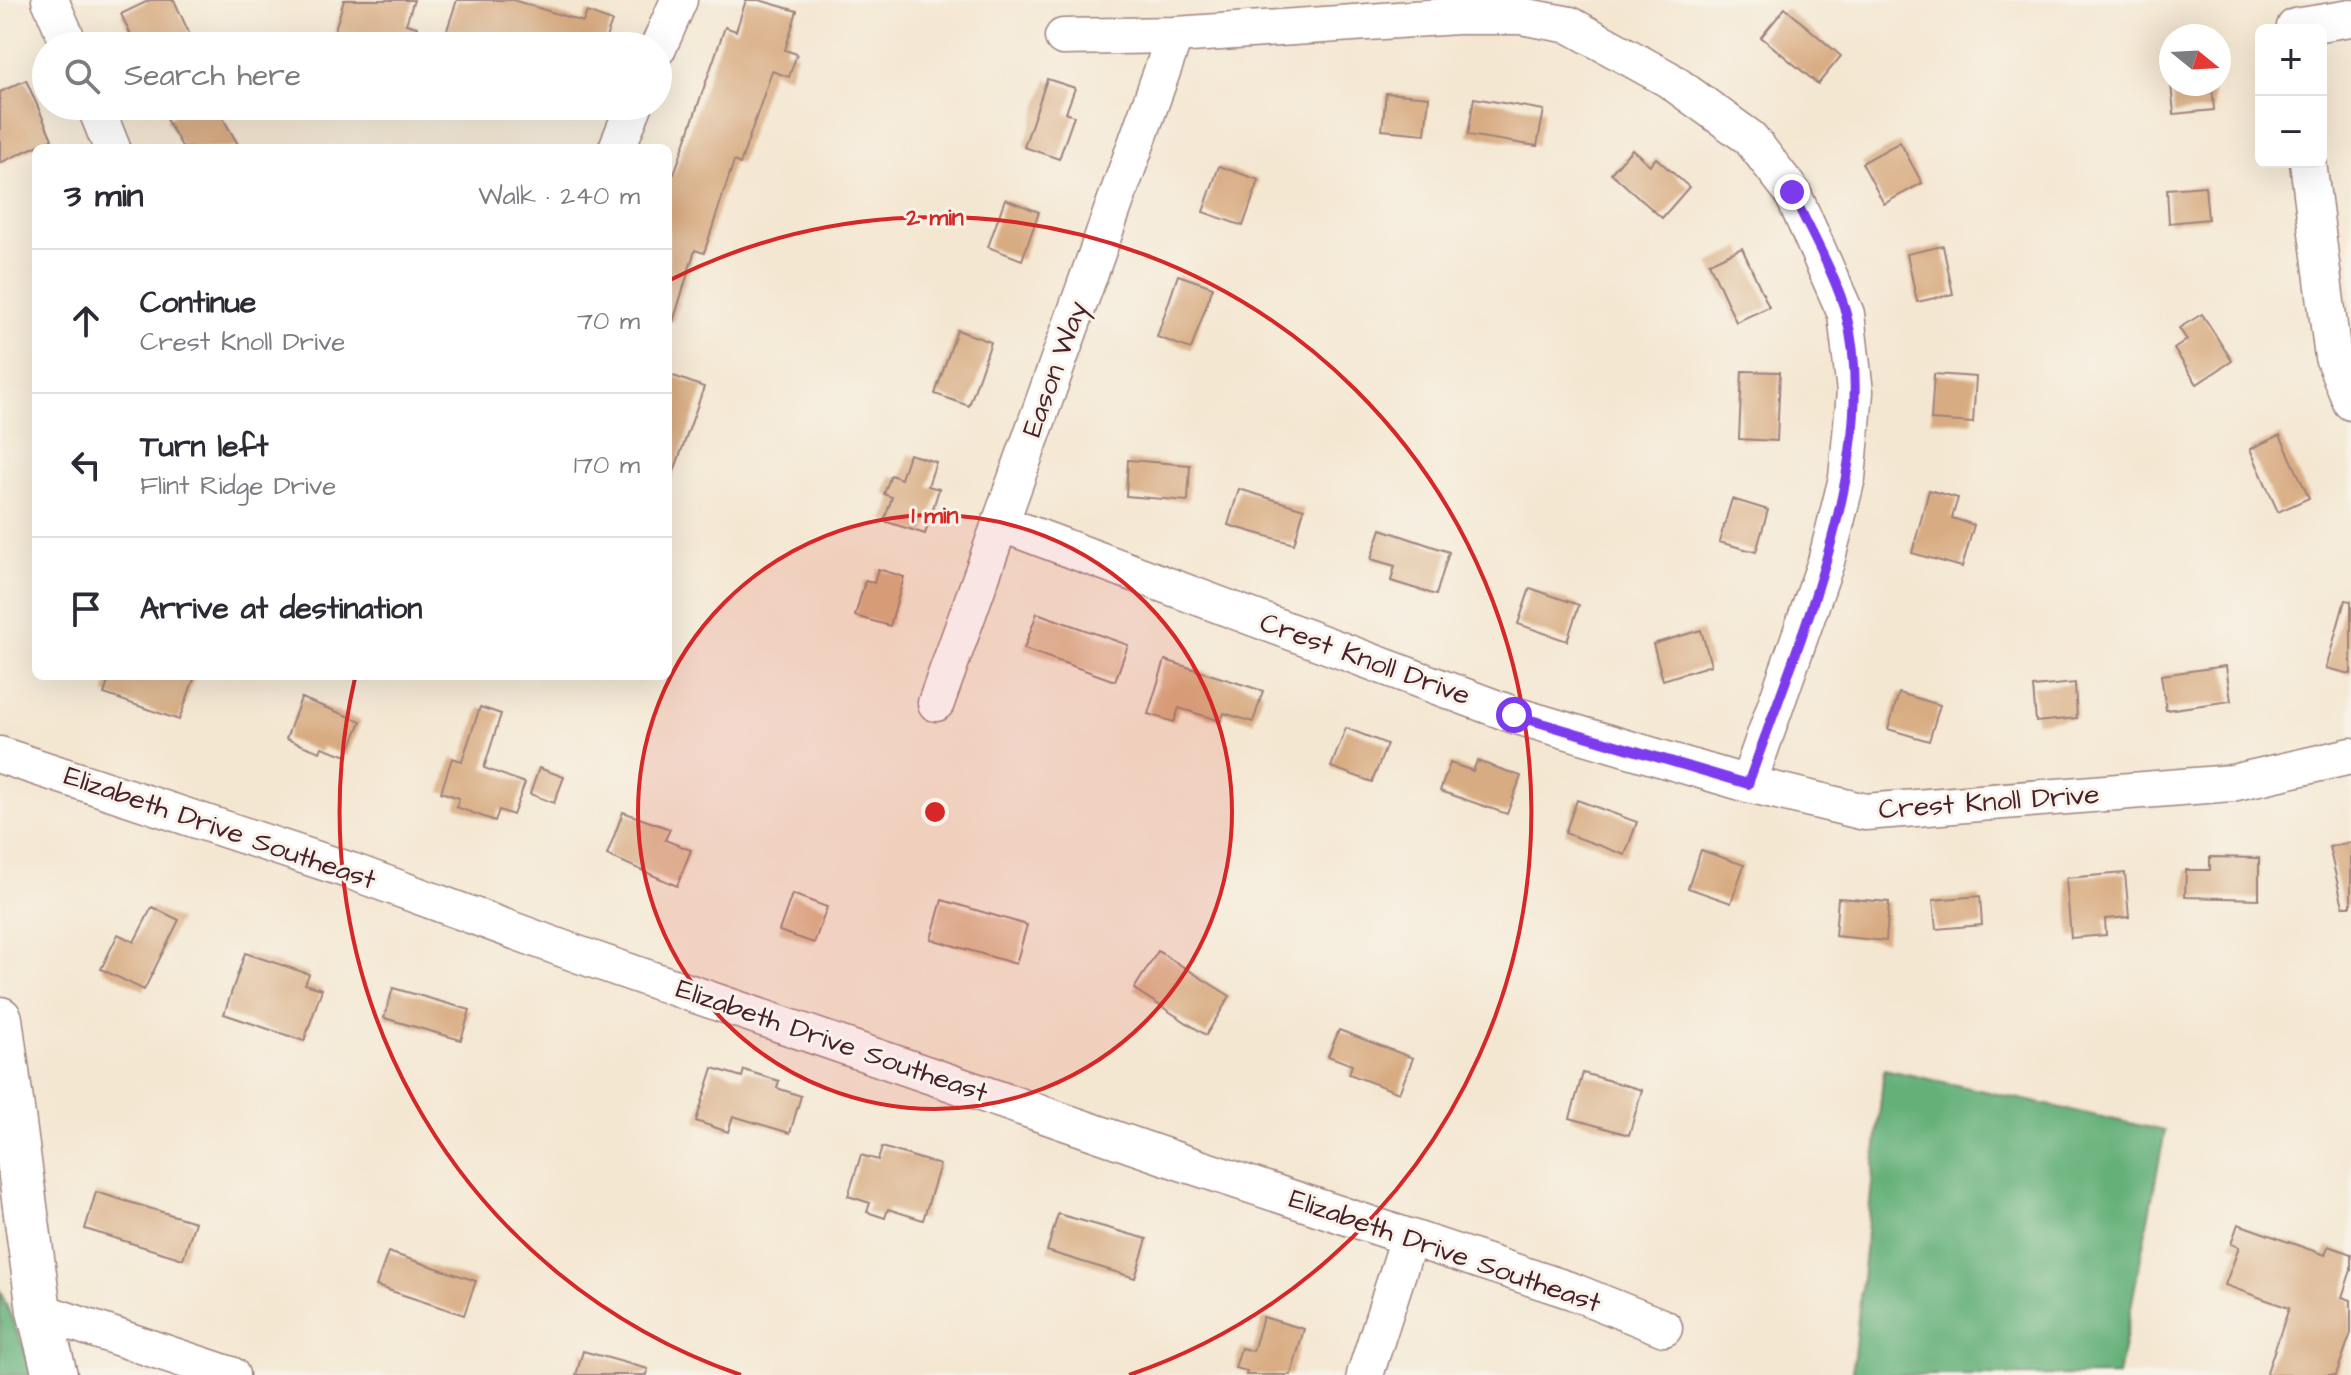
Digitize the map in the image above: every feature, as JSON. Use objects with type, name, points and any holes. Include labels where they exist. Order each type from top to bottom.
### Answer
[{"type":"main road","points":[[0,1019],[39,1311],[55,1375]]},
{"type":"street","points":[[50,0],[64,32]]},
{"type":"street","points":[[665,32],[679,0]]},
{"type":"street","points":[[1063,37],[1175,35],[1457,16],[1521,16],[1570,25],[1668,79],[1750,138],[1792,192],[1846,314],[1855,392],[1847,478],[1826,562],[1748,784]]},
{"type":"street","points":[[2292,19],[2351,18]]},
{"type":"street","name":"Eason Way","points":[[936,703],[1175,35]]},
{"type":"street","points":[[101,120],[110,144]]},
{"type":"street","points":[[619,144],[628,120]]},
{"type":"street","points":[[2309,168],[2333,357],[2351,402]]},
{"type":"street","name":"Crest Knoll Drive","points":[[1000,523],[1514,715],[1748,784],[1865,812],[2232,783],[2351,756]]},
{"type":"street","name":"Elizabeth Drive Southeast","points":[[0,755],[351,871],[807,1034],[1572,1291],[1664,1328]]},
{"type":"street","points":[[1365,1375],[1409,1238]]},
{"type":"street","points":[[39,1311],[231,1375]]},
{"type":"green space","points":[[1884,1069],[2165,1131],[2118,1375],[1852,1375]]},
{"type":"green space","points":[[0,1290],[35,1375],[0,1375]]},
{"type":"building","points":[[150,0],[174,0],[189,32],[129,32],[121,14]]},
{"type":"building","points":[[344,0],[414,0],[406,24],[417,27],[416,32],[334,32]]},
{"type":"building","points":[[457,0],[513,0],[583,22],[587,12],[612,21],[608,32],[446,32]]},
{"type":"building","points":[[746,0],[759,0],[797,11],[785,50],[797,54],[789,77],[772,71],[740,164],[734,161],[704,253],[695,250],[672,322],[672,173],[725,27],[736,31]]},
{"type":"building","points":[[1785,8],[1841,56],[1818,84],[1761,37]]},
{"type":"building","points":[[1047,79],[1075,88],[1066,113],[1074,116],[1059,159],[1024,147]]},
{"type":"building","points":[[26,80],[32,94],[32,120],[44,120],[52,139],[32,144],[32,148],[0,163],[0,92]]},
{"type":"building","points":[[1386,93],[1429,97],[1425,134],[1382,130]]},
{"type":"building","points":[[2172,96],[2213,96],[2214,110],[2174,114]]},
{"type":"building","points":[[1474,98],[1544,110],[1537,146],[1468,135]]},
{"type":"building","points":[[167,120],[224,120],[238,144],[181,144]]},
{"type":"building","points":[[1900,142],[1922,183],[1884,204],[1862,163]]},
{"type":"building","points":[[1632,149],[1650,165],[1656,158],[1689,187],[1662,218],[1611,173]]},
{"type":"building","points":[[1219,166],[1259,180],[1243,226],[1203,212]]},
{"type":"building","points":[[2205,186],[2208,219],[2169,223],[2167,189]]},
{"type":"building","points":[[1005,199],[1039,212],[1022,260],[988,247]]},
{"type":"building","points":[[1943,246],[1953,294],[1917,302],[1907,254]]},
{"type":"building","points":[[1742,248],[1769,307],[1736,322],[1709,263]]},
{"type":"building","points":[[1178,275],[1213,287],[1191,349],[1157,337]]},
{"type":"building","points":[[2202,314],[2232,361],[2197,384],[2174,349],[2187,340],[2179,328]]},
{"type":"building","points":[[957,330],[991,342],[969,406],[935,394]]},
{"type":"building","points":[[1742,371],[1780,372],[1777,441],[1739,439]]},
{"type":"building","points":[[1934,374],[1976,377],[1973,423],[1931,420]]},
{"type":"building","points":[[672,375],[704,387],[672,477]]},
{"type":"building","points":[[2280,435],[2309,498],[2278,512],[2250,449]]},
{"type":"building","points":[[909,454],[936,462],[928,486],[939,489],[925,534],[884,521],[892,497],[884,494],[891,475],[901,479]]},
{"type":"building","points":[[1128,460],[1190,465],[1188,501],[1126,496]]},
{"type":"building","points":[[1239,489],[1304,509],[1294,544],[1228,525]]},
{"type":"building","points":[[1929,490],[1958,498],[1952,518],[1974,525],[1962,567],[1912,553]]},
{"type":"building","points":[[1732,499],[1768,510],[1756,552],[1719,542]]},
{"type":"building","points":[[1381,529],[1449,552],[1436,595],[1391,581],[1395,566],[1371,559]]},
{"type":"building","points":[[878,569],[904,577],[890,626],[855,616],[865,581],[874,583]]},
{"type":"building","points":[[1530,588],[1579,605],[1567,641],[1518,624]]},
{"type":"building","points":[[2345,600],[2351,601],[2351,674],[2326,668]]},
{"type":"building","points":[[1037,613],[1128,645],[1115,681],[1024,649]]},
{"type":"building","points":[[1701,630],[1711,665],[1663,680],[1653,644]]},
{"type":"building","points":[[1165,660],[1263,691],[1253,722],[1224,713],[1221,721],[1179,708],[1174,722],[1148,714]]},
{"type":"building","points":[[2226,666],[2231,701],[2166,710],[2161,675]]},
{"type":"building","points":[[109,680],[194,680],[179,720],[104,694]]},
{"type":"building","points":[[2075,683],[2077,718],[2036,722],[2033,687]]},
{"type":"building","points":[[1899,693],[1940,705],[1929,741],[1888,729]]},
{"type":"building","points":[[301,698],[361,721],[347,756],[322,747],[320,752],[286,739]]},
{"type":"building","points":[[480,707],[501,714],[484,768],[525,783],[513,815],[499,810],[495,821],[456,807],[459,798],[441,792],[452,758],[462,761]]},
{"type":"building","points":[[1346,728],[1387,744],[1372,782],[1331,767]]},
{"type":"building","points":[[1477,761],[1521,776],[1507,814],[1440,791],[1450,763],[1473,771]]},
{"type":"building","points":[[539,768],[564,777],[554,803],[530,794]]},
{"type":"building","points":[[1577,800],[1637,822],[1625,855],[1565,833]]},
{"type":"building","points":[[623,812],[670,829],[665,840],[691,850],[677,886],[607,855]]},
{"type":"building","points":[[2351,842],[2351,906],[2343,906],[2329,847]]},
{"type":"building","points":[[1701,850],[1744,865],[1731,903],[1688,888]]},
{"type":"building","points":[[2210,857],[2259,858],[2259,899],[2185,897],[2186,870],[2210,870]]},
{"type":"building","points":[[2125,873],[2129,917],[2105,919],[2106,935],[2071,938],[2066,878]]},
{"type":"building","points":[[792,894],[827,907],[814,943],[779,931]]},
{"type":"building","points":[[1980,896],[1982,925],[1936,929],[1933,900]]},
{"type":"building","points":[[1838,898],[1889,902],[1886,941],[1835,936]]},
{"type":"building","points":[[942,900],[1027,925],[1016,964],[931,939]]},
{"type":"building","points":[[152,907],[179,920],[144,990],[101,969],[118,934],[134,942]]},
{"type":"building","points":[[1158,951],[1230,996],[1206,1035],[1134,989]]},
{"type":"building","points":[[245,953],[309,974],[305,984],[322,989],[304,1041],[224,1014]]},
{"type":"building","points":[[393,988],[470,1010],[461,1040],[384,1018]]},
{"type":"building","points":[[1339,1030],[1413,1058],[1399,1093],[1349,1074],[1352,1065],[1328,1056]]},
{"type":"building","points":[[713,1068],[742,1077],[744,1070],[779,1081],[777,1088],[801,1096],[790,1133],[733,1116],[728,1132],[696,1121]]},
{"type":"building","points":[[1583,1073],[1642,1090],[1629,1135],[1570,1118]]},
{"type":"building","points":[[882,1147],[940,1165],[923,1220],[888,1209],[885,1218],[867,1212],[870,1203],[848,1196],[861,1155],[878,1160]]},
{"type":"building","points":[[96,1192],[195,1222],[183,1259],[85,1229]]},
{"type":"building","points":[[1058,1214],[1147,1239],[1135,1278],[1047,1251]]},
{"type":"building","points":[[2238,1224],[2325,1255],[2328,1246],[2351,1254],[2351,1270],[2342,1297],[2351,1300],[2351,1333],[2336,1375],[2266,1375],[2289,1308],[2225,1285],[2239,1247],[2231,1244]]},
{"type":"building","points":[[388,1252],[476,1281],[464,1315],[376,1286]]},
{"type":"building","points":[[1263,1317],[1304,1329],[1291,1375],[1246,1375],[1247,1371],[1235,1368],[1241,1348],[1253,1351]]},
{"type":"building","points":[[583,1351],[648,1369],[647,1375],[576,1375]]},
{"type":"route","points":[[1514,715],[1748,784],[1826,562],[1847,478],[1855,392],[1846,314],[1792,192]]}]
